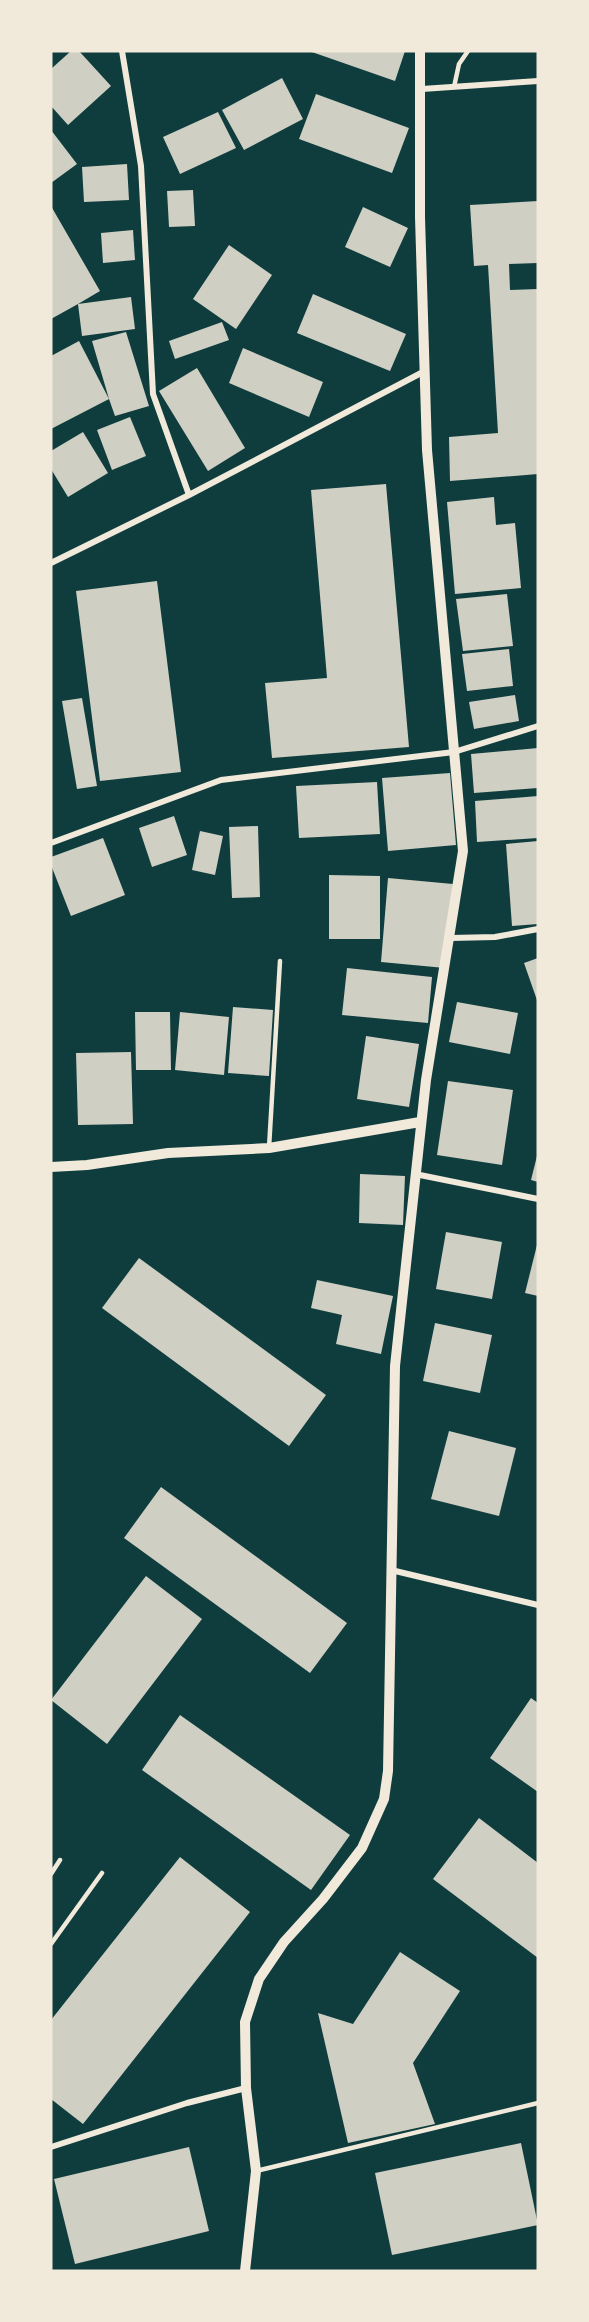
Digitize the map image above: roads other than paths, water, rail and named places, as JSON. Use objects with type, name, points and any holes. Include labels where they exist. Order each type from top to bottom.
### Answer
[{"type":"street","points":[[122,51],[141,166],[153,394],[189,495]]},
{"type":"street","points":[[245,2271],[256,2171],[246,2088],[245,2022],[260,1979],[285,1942],[323,1899],[362,1848],[384,1799],[388,1771],[395,1366],[420,1122],[463,851],[434,555],[423,372],[420,51]]},
{"type":"street","points":[[422,89],[538,81]]},
{"type":"street","points":[[51,563],[189,495],[423,372]]},
{"type":"street","points":[[51,843],[221,780],[454,752],[538,726]]},
{"type":"street","points":[[451,938],[495,937],[538,929]]},
{"type":"street","points":[[51,1167],[87,1165],[168,1153],[269,1148],[420,1122]]},
{"type":"street","points":[[415,1174],[538,1198]]},
{"type":"street","points":[[391,1570],[538,1605]]},
{"type":"street","points":[[51,2148],[187,2103],[246,2088]]},
{"type":"lane","points":[[454,87],[459,64],[468,51]]},
{"type":"lane","points":[[269,1148],[280,961]]},
{"type":"lane","points":[[51,1874],[60,1860]]},
{"type":"lane","points":[[51,1944],[102,1873]]},
{"type":"lane","points":[[256,2171],[538,2103]]}]
